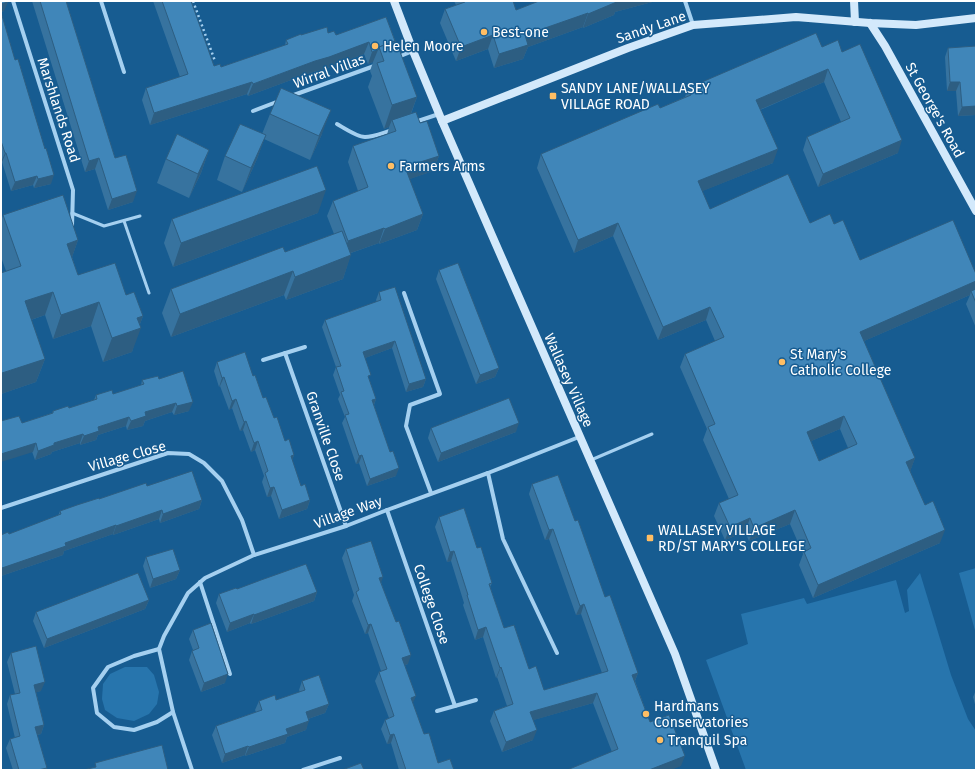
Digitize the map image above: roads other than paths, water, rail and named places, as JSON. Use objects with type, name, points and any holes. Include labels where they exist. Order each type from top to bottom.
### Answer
[{"type":"main road","name":"Wallasey Village","points":[[394,1],[440,118],[675,654],[716,770]]},
{"type":"main road","points":[[854,1],[855,22]]},
{"type":"main road","name":"Sandy Lane","points":[[440,118],[693,25],[796,17],[916,25],[976,18]]},
{"type":"main road","name":"St George's Road","points":[[870,23],[885,46],[976,210]]},
{"type":"street","name":"Marshlands Road","points":[[13,1],[73,190],[72,228]]},
{"type":"street","points":[[101,1],[124,72]]},
{"type":"street","points":[[685,1],[693,25]]},
{"type":"street","points":[[391,59],[413,51]]},
{"type":"street","name":"Wirral Villas","points":[[290,97],[384,62]]},
{"type":"street","name":"Wirral Villas","points":[[253,110],[282,100]]},
{"type":"street","points":[[411,124],[440,118]]},
{"type":"street","points":[[337,124],[355,134],[365,137],[377,135],[397,128]]},
{"type":"street","points":[[404,293],[440,394],[410,405],[406,426],[432,493]]},
{"type":"street","points":[[263,360],[305,347]]},
{"type":"street","name":"Granville Close","points":[[285,353],[346,526]]},
{"type":"street","name":"Village Way","points":[[159,649],[164,636],[188,593],[204,578],[254,555],[346,526],[580,437]]},
{"type":"street","name":"Village Close","points":[[1,508],[168,453],[189,454],[204,463],[222,481],[242,520],[254,555]]},
{"type":"street","points":[[488,473],[503,538],[557,652]]},
{"type":"street","name":"College Close","points":[[387,510],[455,706]]},
{"type":"street","points":[[200,582],[230,674]]},
{"type":"street","points":[[172,712],[157,722],[134,730],[114,727],[97,713],[93,688],[108,667],[134,656],[159,649],[172,712],[192,770]]},
{"type":"street","points":[[436,711],[476,700]]},
{"type":"street","points":[[303,770],[340,758]]},
{"type":"lane","points":[[72,213],[104,226],[140,216]]},
{"type":"lane","points":[[124,221],[149,293]]},
{"type":"lane","points":[[590,461],[652,434]]},
{"type":"place","name":"Best-one","points":[[484,32]]},
{"type":"place","name":"Helen Moore","points":[[375,46]]},
{"type":"place","name":"SANDY LANE/WALLASEY VILLAGE ROAD","points":[[553,96]]},
{"type":"place","name":"Farmers Arms","points":[[391,166]]},
{"type":"place","name":"St Mary's Catholic College","points":[[782,362]]},
{"type":"place","name":"WALLASEY VILLAGE RD/ST MARY'S COLLEGE","points":[[650,538]]},
{"type":"place","name":"Hardmans Conservatories","points":[[646,714]]},
{"type":"place","name":"Tranquil Spa","points":[[660,740]]}]
